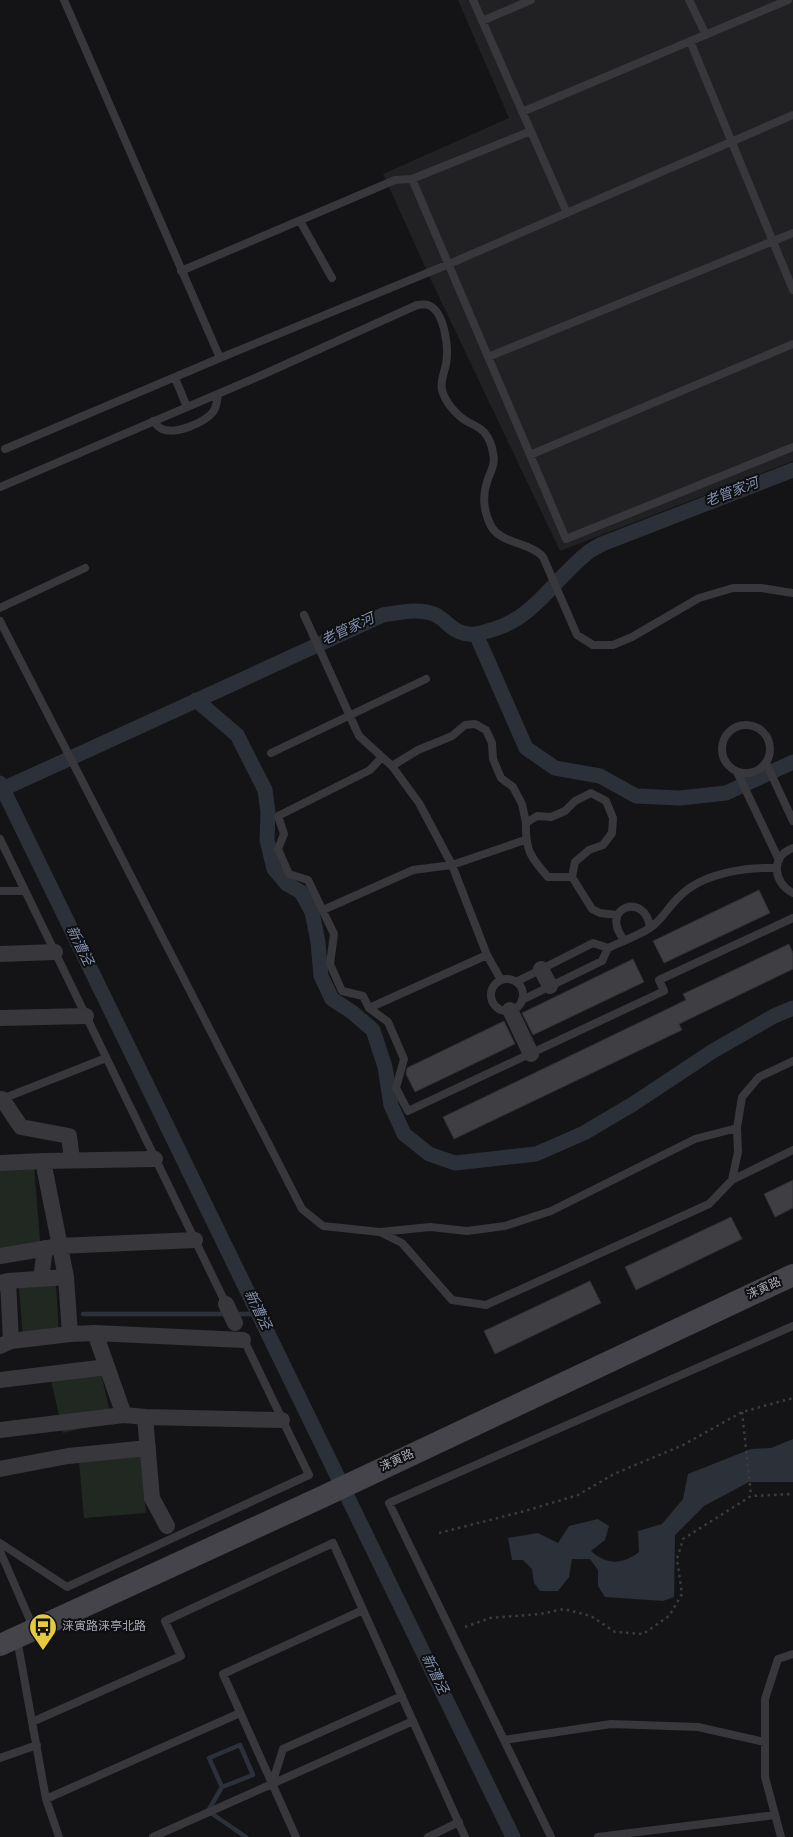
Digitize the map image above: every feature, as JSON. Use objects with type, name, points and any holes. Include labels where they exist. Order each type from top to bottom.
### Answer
[{"type":"street","points":[[0,954],[55,952]]},
{"type":"street","points":[[541,969],[550,986]]},
{"type":"street","points":[[516,1005],[531,1054]]},
{"type":"street","points":[[0,1018],[86,1016]]},
{"type":"street","points":[[1,1100],[21,1127],[69,1136],[72,1160]]},
{"type":"street","points":[[0,1163],[155,1159]]},
{"type":"street","points":[[43,1161],[52,1247],[66,1278],[70,1334]]},
{"type":"street","points":[[0,1256],[52,1247],[195,1240]]},
{"type":"street","points":[[41,1279],[52,1247]]},
{"type":"street","name":"涞寅路","points":[[17,1637],[793,1275]]},
{"type":"street","points":[[66,1278],[4,1282],[6,1343],[70,1334],[95,1333],[243,1340]]},
{"type":"street","points":[[95,1333],[124,1415]]},
{"type":"street","points":[[0,1380],[107,1368]]},
{"type":"street","points":[[0,1430],[124,1415],[282,1420]]},
{"type":"street","points":[[145,1417],[152,1498],[167,1526]]},
{"type":"street","points":[[0,1469],[68,1456],[148,1448]]},
{"type":"lane","points":[[64,0],[220,358]]},
{"type":"lane","points":[[473,0],[567,213]]},
{"type":"lane","points":[[482,21],[531,0]]},
{"type":"lane","points":[[689,0],[706,35]]},
{"type":"lane","points":[[522,112],[788,0]]},
{"type":"lane","points":[[690,41],[793,290]]},
{"type":"lane","points":[[5,450],[220,358],[449,264],[793,115]]},
{"type":"lane","points":[[181,271],[395,180],[412,179],[531,131]]},
{"type":"lane","points":[[412,179],[566,539],[793,447]]},
{"type":"lane","points":[[300,221],[332,278]]},
{"type":"lane","points":[[488,357],[793,233]]},
{"type":"lane","points":[[0,487],[218,394],[417,305],[428,305],[436,310],[443,326],[447,345],[446,364],[441,378],[445,399],[456,413],[484,432],[491,444],[494,455],[493,466],[486,483],[484,496],[488,519],[492,528],[500,535],[538,551],[550,572],[577,634],[593,645],[613,645],[632,637],[700,598],[734,588],[761,588],[793,593]]},
{"type":"lane","points":[[530,455],[793,344]]},
{"type":"lane","points":[[175,378],[187,407]]},
{"type":"lane","points":[[153,421],[162,429],[174,431],[197,424],[212,414],[217,405],[218,394]]},
{"type":"lane","points":[[0,608],[85,568]]},
{"type":"lane","points":[[304,615],[359,736],[392,766],[419,803],[452,865],[487,955],[501,980]]},
{"type":"lane","points":[[0,621],[302,1209],[323,1226],[380,1232],[430,1227],[467,1231],[505,1226],[551,1210],[695,1139],[737,1128]]},
{"type":"lane","points":[[271,753],[426,679]]},
{"type":"lane","points":[[392,766],[418,750],[452,736],[465,725],[476,724],[486,730],[492,743],[493,759],[501,778],[513,787],[522,804],[526,823],[525,840],[532,860],[548,878],[572,877]]},
{"type":"lane","points":[[738,772],[753,772],[766,763],[770,756],[768,739],[757,728],[742,726],[728,733],[722,747],[726,762],[738,772],[749,796],[778,864],[780,883],[793,893]]},
{"type":"lane","points":[[382,757],[370,770],[278,816],[284,834],[278,849],[289,874],[308,880],[334,934],[330,964],[342,991],[363,996],[369,1008],[388,1022],[404,1059],[396,1088],[408,1111],[664,991],[659,980],[793,918]]},
{"type":"lane","points":[[766,763],[793,821]]},
{"type":"lane","points":[[526,823],[537,816],[551,817],[591,793],[606,801],[613,818],[612,833],[603,845],[589,850],[576,862],[572,877],[592,909],[600,913],[617,915]]},
{"type":"lane","points":[[0,839],[309,1475],[67,1587],[0,1544]]},
{"type":"lane","points":[[323,910],[413,870],[452,865],[525,840]]},
{"type":"lane","points":[[778,864],[783,854],[793,848]]},
{"type":"lane","points":[[516,1005],[522,990],[516,982],[506,979],[501,980],[493,987],[492,997],[496,1006],[505,1010],[516,1005],[550,986],[602,961],[608,948],[650,928],[666,914],[678,897],[696,885],[729,871],[778,864]]},
{"type":"lane","points":[[0,891],[25,891]]},
{"type":"lane","points":[[624,940],[618,933],[615,924],[617,915],[624,908],[634,906],[643,910],[649,917],[650,928]]},
{"type":"lane","points":[[516,982],[594,943],[608,948]]},
{"type":"lane","points":[[369,1008],[487,955]]},
{"type":"lane","points":[[1,1100],[106,1058]]},
{"type":"lane","points":[[732,1180],[738,1152],[737,1128],[742,1097],[759,1077],[793,1061]]},
{"type":"lane","points":[[380,1232],[402,1244],[452,1300],[486,1305],[709,1204],[732,1180],[793,1150]]},
{"type":"lane","points":[[550,1837],[388,1504],[793,1326]]},
{"type":"lane","points":[[32,1722],[182,1656],[165,1621],[333,1543],[465,1837]]},
{"type":"lane","points":[[0,1551],[46,1799],[59,1837]]},
{"type":"lane","points":[[296,1837],[224,1674],[363,1610]]},
{"type":"lane","points":[[781,1837],[765,1777],[765,1699],[778,1659],[793,1654]]},
{"type":"lane","points":[[272,1784],[283,1749],[402,1696]]},
{"type":"lane","points":[[46,1799],[240,1713]]},
{"type":"lane","points":[[153,1837],[413,1721]]},
{"type":"lane","points":[[504,1740],[611,1724],[698,1727],[765,1742]]},
{"type":"lane","points":[[0,1758],[37,1745]]},
{"type":"lane","points":[[598,1837],[776,1815]]},
{"type":"lane","points":[[428,1837],[459,1822]]},
{"type":"path","points":[[439,1533],[578,1495],[614,1474],[683,1445],[742,1412],[793,1398]]},
{"type":"path","points":[[742,1412],[751,1496]]},
{"type":"path","points":[[466,1626],[490,1618],[540,1614],[564,1609],[591,1616],[615,1632],[642,1634],[669,1616],[682,1594],[677,1559],[683,1539],[751,1496],[793,1494]]},
{"type":"shaded area","points":[[458,0],[793,0],[793,461],[560,551],[431,280],[383,174],[509,118]]},
{"type":"shaded area","points":[[34,1166],[41,1253],[0,1257],[0,1168]]},
{"type":"shaded area","points":[[56,1284],[59,1336],[23,1338],[19,1287]]},
{"type":"shaded area","points":[[100,1369],[112,1421],[63,1433],[51,1380]]},
{"type":"shaded area","points":[[793,1439],[793,1482],[749,1482],[704,1506],[675,1535],[674,1597],[663,1601],[605,1597],[598,1586],[598,1570],[590,1559],[572,1559],[569,1577],[558,1591],[540,1591],[534,1583],[532,1569],[523,1560],[512,1560],[508,1538],[538,1533],[558,1543],[569,1526],[598,1519],[609,1526],[605,1540],[591,1551],[609,1561],[615,1562],[627,1559],[639,1552],[638,1531],[662,1524],[683,1499],[688,1474],[751,1449],[771,1448]]},
{"type":"shaded area","points":[[141,1456],[146,1513],[84,1518],[79,1462]]},
{"type":"building","points":[[759,890],[770,913],[664,963],[653,941]]},
{"type":"building","points":[[789,944],[793,953],[793,969],[679,1024],[682,1030],[454,1139],[443,1117],[686,1000],[683,994]]},
{"type":"building","points":[[633,959],[644,982],[533,1035],[522,1013]]},
{"type":"building","points":[[504,1021],[515,1044],[415,1092],[406,1074],[407,1068]]},
{"type":"building","points":[[793,1180],[793,1208],[775,1217],[764,1194]]},
{"type":"building","points":[[731,1217],[742,1239],[636,1290],[625,1267]]},
{"type":"building","points":[[590,1281],[601,1303],[495,1354],[484,1331]]},
{"type":"waterway","name":"老管家河","points":[[3,789],[383,615],[410,611],[430,613],[436,615],[459,632],[469,634],[480,633],[506,625],[531,608],[589,551],[602,544],[793,470]]},
{"type":"waterway","points":[[476,634],[526,748],[555,768],[600,776],[636,796],[680,798],[726,793],[793,762]]},
{"type":"waterway","points":[[196,700],[237,735],[265,790],[268,812],[267,840],[274,869],[287,884],[301,892],[312,912],[318,942],[321,976],[332,999],[352,1012],[373,1030],[385,1067],[391,1105],[404,1134],[429,1154],[455,1163],[536,1154],[584,1133],[633,1104],[713,1051],[774,1016],[793,1008]]},
{"type":"waterway","name":"新漕泾","points":[[0,783],[513,1837]]},
{"type":"waterway","points":[[83,1314],[227,1314]]},
{"type":"waterway","points":[[235,1314],[259,1314]]},
{"type":"waterway","points":[[240,1745],[253,1775],[222,1787],[209,1758],[240,1745]]},
{"type":"waterway","points":[[222,1787],[208,1811],[246,1837]]},
{"type":"place","name":"涞寅路涞亭北路","points":[[43,1651]]}]
